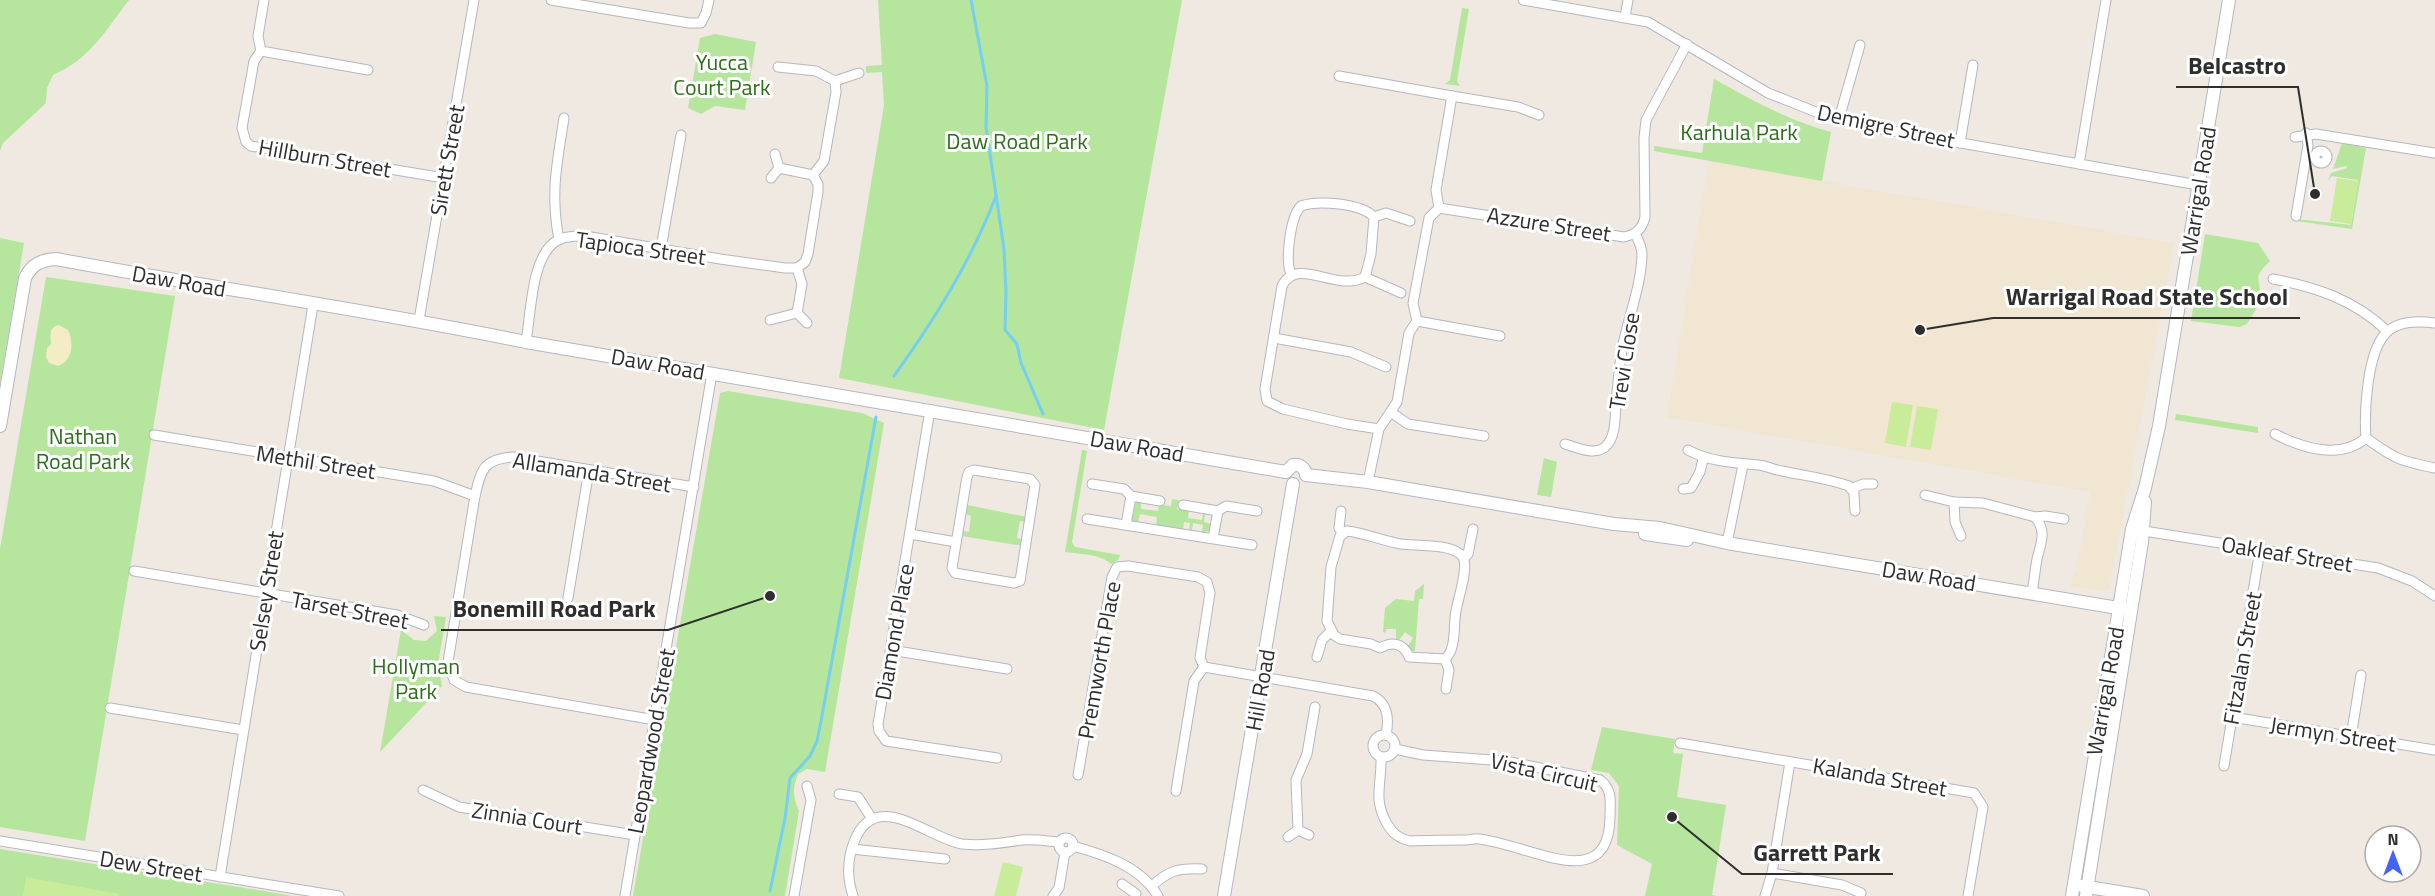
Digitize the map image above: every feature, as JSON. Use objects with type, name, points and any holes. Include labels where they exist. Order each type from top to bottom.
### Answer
[{"type":"street","name":"Hillburn Street","points":[[264,0],[258,36],[261,51],[254,61],[242,128],[246,142],[250,146],[444,178]]},
{"type":"street","name":"Sirett Street","points":[[419,320],[474,0]]},
{"type":"street","points":[[551,0],[689,23],[701,23],[709,0]]},
{"type":"street","name":"Demigre Street","points":[[1523,0],[1648,22],[1768,93],[1815,112],[1871,127],[2198,185]]},
{"type":"street","points":[[1625,17],[1628,0]]},
{"type":"street","points":[[2079,164],[2106,0]]},
{"type":"street","name":"Warrigal Road","points":[[2073,890],[2100,723],[2125,609],[2145,488],[2159,426],[2229,0]]},
{"type":"street","name":"Azzure Street","points":[[1439,208],[1624,237],[1635,234],[1643,227],[1646,217],[1644,138],[1646,120],[1687,44]]},
{"type":"street","points":[[1839,118],[1860,45]]},
{"type":"street","points":[[261,51],[368,70]]},
{"type":"street","points":[[1960,143],[1973,65]]},
{"type":"street","points":[[778,67],[816,71],[835,81],[859,73]]},
{"type":"street","points":[[1339,76],[1518,107],[1539,116]]},
{"type":"street","points":[[813,175],[824,161],[836,92],[835,81]]},
{"type":"street","points":[[1368,482],[1379,429],[1392,413],[1397,402],[1409,333],[1417,321],[1413,303],[1429,218],[1439,208],[1436,190],[1452,96]]},
{"type":"street","points":[[559,240],[553,210],[553,188],[564,118]]},
{"type":"street","points":[[2296,216],[2308,146],[2306,134]]},
{"type":"street","points":[[2295,137],[2306,134],[2435,153]]},
{"type":"street","points":[[661,249],[681,135]]},
{"type":"street","points":[[2308,146],[2317,153]]},
{"type":"street","points":[[775,154],[779,168]]},
{"type":"street","points":[[779,168],[813,175],[818,184],[808,254],[805,262],[797,268],[802,284],[797,313]]},
{"type":"street","points":[[771,178],[779,168]]},
{"type":"street","points":[[1374,217],[1366,210],[1351,206],[1318,204],[1300,206],[1295,216],[1287,260],[1290,274],[1282,286],[1265,389],[1268,401],[1283,409],[1379,429]]},
{"type":"street","points":[[1374,217],[1386,213],[1410,221]]},
{"type":"street","points":[[1365,277],[1371,254],[1374,217]]},
{"type":"street","name":"Trevi Close","points":[[1565,444],[1588,450],[1600,450],[1611,438],[1615,422],[1623,344],[1637,288],[1642,255],[1640,243],[1635,234]]},
{"type":"street","name":"Tapioca Street","points":[[526,342],[542,257],[549,247],[559,240],[573,236],[797,268]]},
{"type":"street","name":"Daw Road","points":[[0,426],[21,292],[30,268],[45,260],[56,259],[419,320],[526,342],[1286,472],[1293,465],[1299,465],[1304,469],[1306,475],[1368,482],[1614,524],[1667,529],[1727,543],[2125,609]]},
{"type":"street","points":[[1290,274],[1300,273],[1349,282],[1365,277],[1401,293]]},
{"type":"street","points":[[2272,279],[2318,289],[2338,298],[2361,310],[2387,331]]},
{"type":"street","name":"Selsey Street","points":[[219,877],[313,304]]},
{"type":"street","points":[[770,320],[797,313]]},
{"type":"street","points":[[797,313],[807,323]]},
{"type":"street","points":[[1417,321],[1500,336]]},
{"type":"street","points":[[2366,438],[2365,410],[2374,354],[2379,343],[2387,331],[2407,322],[2435,323]]},
{"type":"street","points":[[1274,338],[1351,352],[1386,367]]},
{"type":"street","name":"Leopardwood Street","points":[[625,896],[712,373]]},
{"type":"street","name":"Diamond Place","points":[[930,411],[878,724],[879,732],[886,741],[997,758]]},
{"type":"street","points":[[1392,413],[1408,424],[1484,436]]},
{"type":"street","points":[[2275,434],[2295,445],[2326,450],[2356,446],[2366,438]]},
{"type":"street","name":"Methil Street","points":[[154,435],[434,481],[475,496]]},
{"type":"street","points":[[2366,438],[2390,456],[2404,462],[2435,468]]},
{"type":"street","points":[[1688,450],[1703,459],[1743,465],[1762,465],[1778,471],[1812,475],[1849,486],[1854,493],[1855,511]]},
{"type":"street","name":"Allamanda Street","points":[[655,720],[466,687],[454,680],[448,662],[475,496],[480,473],[488,463],[497,458],[513,457],[694,487]]},
{"type":"street","points":[[1683,489],[1691,488],[1696,483],[1703,459]]},
{"type":"street","points":[[1727,543],[1743,465]]},
{"type":"street","points":[[568,598],[589,470]]},
{"type":"street","points":[[974,470],[996,473],[1030,479],[1033,482],[1035,485],[1020,581],[1014,584],[955,573],[952,568],[956,542],[969,472],[974,470]]},
{"type":"street","points":[[1286,472],[1288,481],[1293,484],[1302,483],[1306,475]]},
{"type":"street","points":[[1092,484],[1124,489],[1131,496],[1160,501]]},
{"type":"street","name":"Hill Road","points":[[1224,896],[1293,484]]},
{"type":"street","points":[[1851,489],[1863,484],[1873,484]]},
{"type":"street","points":[[1925,495],[1954,502],[1983,503],[2035,518],[2044,516],[2064,519]]},
{"type":"street","points":[[1126,525],[1131,496]]},
{"type":"street","points":[[1954,502],[1955,522],[1960,536]]},
{"type":"street","points":[[1183,505],[1218,511],[1226,506],[1257,511]]},
{"type":"street","points":[[1213,538],[1218,511]]},
{"type":"street","points":[[1341,511],[1339,528],[1343,534]]},
{"type":"street","points":[[2032,593],[2043,538],[2041,524],[2035,518]]},
{"type":"street","points":[[1087,519],[1252,545]]},
{"type":"street","points":[[1464,558],[1468,554],[1473,529]]},
{"type":"street","name":"Oakleaf Street","points":[[2138,530],[2378,568],[2412,581],[2435,596]]},
{"type":"street","points":[[1352,531],[1399,544],[1448,548],[1459,552],[1464,558],[1465,570],[1455,612],[1451,649],[1445,659],[1409,657],[1397,644],[1388,643],[1380,648],[1371,644],[1340,639],[1331,631],[1327,621],[1331,567],[1340,536],[1343,534],[1352,531]]},
{"type":"street","points":[[910,534],[956,542]]},
{"type":"street","name":"Fitzalan Street","points":[[2224,766],[2260,550]]},
{"type":"street","name":"Premworth Place","points":[[1078,775],[1112,577],[1117,567],[1128,566],[1198,577],[1207,582],[1210,593],[1200,658],[1204,667]]},
{"type":"street","name":"Tarset Street","points":[[134,571],[398,615],[424,625]]},
{"type":"street","name":"Warrigal Road","points":[[2087,891],[2113,725],[2125,609]]},
{"type":"street","points":[[1317,657],[1322,640],[1331,631]]},
{"type":"street","points":[[891,650],[1008,669]]},
{"type":"street","points":[[1445,659],[1449,670],[1446,689]]},
{"type":"street","points":[[1176,791],[1194,681],[1204,667],[1373,696],[1384,705],[1388,716],[1386,735]]},
{"type":"street","points":[[2351,737],[2361,675]]},
{"type":"street","points":[[1298,830],[1296,780],[1307,754],[1315,707]]},
{"type":"street","points":[[110,708],[243,729]]},
{"type":"street","name":"Jermyn Street","points":[[2232,717],[2435,750]]},
{"type":"street","points":[[2100,723],[2113,725]]},
{"type":"street","points":[[1386,735],[1395,742],[1395,749],[1388,757],[1381,757],[1375,753],[1373,743],[1380,736],[1386,735]]},
{"type":"street","name":"Kalanda Street","points":[[1680,744],[1974,793],[1983,807],[1968,896]]},
{"type":"street","name":"Vista Circuit","points":[[1381,757],[1379,809],[1391,831],[1400,839],[1410,841],[1478,838],[1511,847],[1573,870],[1586,869],[1598,863],[1606,851],[1610,829],[1610,794],[1600,780],[1506,761],[1423,755],[1395,749]]},
{"type":"street","points":[[1765,896],[1772,873],[1790,762]]},
{"type":"street","points":[[794,896],[811,800],[807,786]]},
{"type":"street","name":"Zinnia Court","points":[[423,790],[459,807],[635,836]]},
{"type":"street","points":[[839,794],[858,797],[872,819]]},
{"type":"street","points":[[853,896],[848,879],[852,849],[858,831],[872,819],[890,817],[910,821],[938,836],[968,844],[1001,845],[1023,840],[1059,842],[1059,849],[1069,849],[1117,861],[1136,872],[1152,886],[1158,896]]},
{"type":"street","points":[[1298,830],[1309,835]]},
{"type":"street","points":[[1288,837],[1298,830]]},
{"type":"street","name":"Dew Street","points":[[0,841],[339,896]]},
{"type":"street","points":[[852,849],[945,859]]},
{"type":"street","points":[[1053,896],[1059,888],[1069,849]]},
{"type":"street","points":[[1152,886],[1165,873],[1185,868],[1202,870]]},
{"type":"street","points":[[1772,873],[1842,885],[1861,893]]},
{"type":"street","points":[[1119,896],[1129,889]]},
{"type":"street","points":[[2073,890],[2143,896]]},
{"type":"shaded area","points":[[1709,161],[2174,243],[2109,589],[2104,591],[2070,586],[2078,565],[2090,492],[1667,417]]},
{"type":"green space","points":[[0,0],[129,0],[87,52],[77,61],[53,75],[47,88],[46,103],[3,143],[0,151]]},
{"type":"green space","name":"Daw Road Park","points":[[878,0],[1182,0],[1104,430],[839,378],[884,105],[882,72],[866,73],[866,66],[882,65]]},
{"type":"green space","points":[[1462,8],[1469,9],[1457,81],[1460,86],[1445,84],[1450,80]]},
{"type":"green space","name":"Yucca Court Park","points":[[715,34],[756,42],[745,110],[715,106],[701,114],[688,108],[700,38]]},
{"type":"green space","name":"Karhula Park","points":[[1714,79],[1786,116],[1831,132],[1822,181],[1654,151],[1654,146],[1702,153]]},
{"type":"green space","points":[[2342,143],[2366,148],[2352,229],[2296,221],[2296,219],[2351,225],[2358,180],[2332,176],[2328,181],[2331,173],[2347,168],[2346,166],[2333,169]]},
{"type":"green space","points":[[2337,178],[2358,181],[2351,224],[2330,221]]},
{"type":"green space","points":[[2205,234],[2258,243],[2270,261],[2259,275],[2260,300],[2247,324],[2239,327],[2191,321]]},
{"type":"green space","name":"Nathan Road Park","points":[[0,238],[24,243],[0,383]]},
{"type":"green space","name":"Nathan Road Park","points":[[46,277],[175,296],[85,841],[0,827],[0,549]]},
{"type":"green space","points":[[728,391],[862,413],[884,423],[825,772],[807,769],[798,774],[796,779],[794,793],[799,811],[785,896],[633,896],[720,393]]},
{"type":"green space","points":[[1892,402],[1913,405],[1906,447],[1885,443]]},
{"type":"green space","points":[[1917,406],[1938,409],[1931,450],[1910,447]]},
{"type":"green space","points":[[2176,414],[2258,427],[2258,433],[2175,420]]},
{"type":"green space","points":[[1082,450],[1087,451],[1072,542],[1075,547],[1120,555],[1118,560],[1111,564],[1096,556],[1065,552]]},
{"type":"green space","points":[[1544,458],[1557,462],[1551,497],[1537,495]]},
{"type":"green space","points":[[1172,499],[1179,500],[1177,509],[1189,510],[1188,518],[1202,520],[1203,513],[1213,514],[1205,515],[1204,522],[1211,524],[1210,531],[1202,532],[1203,525],[1193,523],[1192,530],[1189,530],[1190,523],[1184,522],[1183,529],[1156,525],[1157,517],[1140,514],[1138,522],[1132,521],[1136,501],[1141,502],[1141,509],[1158,511],[1159,505],[1171,506]]},
{"type":"green space","points":[[967,505],[1027,517],[1026,522],[1020,521],[1017,538],[1024,540],[1023,546],[962,536],[963,531],[969,532],[971,516],[966,514]]},
{"type":"green space","points":[[1424,584],[1423,599],[1419,599],[1415,651],[1412,651],[1408,646],[1413,638],[1405,632],[1400,639],[1396,639],[1396,629],[1386,629],[1386,633],[1383,632],[1385,608],[1396,599],[1414,601],[1415,591]]},
{"type":"green space","name":"Hollyman Park","points":[[434,616],[446,617],[438,664],[442,686],[380,752],[401,630],[414,640],[426,641],[437,631]]},
{"type":"green space","points":[[1602,727],[1675,739],[1673,753],[1683,754],[1677,797],[1726,805],[1712,895],[1717,896],[1645,896],[1652,864],[1617,845],[1619,786],[1609,773],[1591,770]]},
{"type":"green space","points":[[0,849],[264,891],[292,896],[0,896]]},
{"type":"green space","points":[[1003,862],[1023,867],[1016,896],[994,896]]},
{"type":"green space","points":[[26,877],[119,894],[119,896],[23,896]]},
{"type":"sand","points":[[59,325],[68,330],[71,351],[67,360],[58,366],[49,363],[46,357],[47,348],[51,344],[52,330]]},
{"type":"waterway","points":[[971,0],[987,86],[986,127],[1004,249],[1005,330],[1017,344],[1021,363],[1043,414]]},
{"type":"waterway","points":[[894,376],[951,289],[975,244],[996,196]]},
{"type":"waterway","points":[[770,891],[785,818],[790,778],[810,756],[817,741],[876,417]]},
{"type":"place","name":"Belcastro","points":[[2315,194]]},
{"type":"place","name":"Warrigal Road State School","points":[[1920,330]]},
{"type":"place","name":"Bonemill Road Park","points":[[770,596]]},
{"type":"place","name":"Garrett Park","points":[[1672,817]]}]
